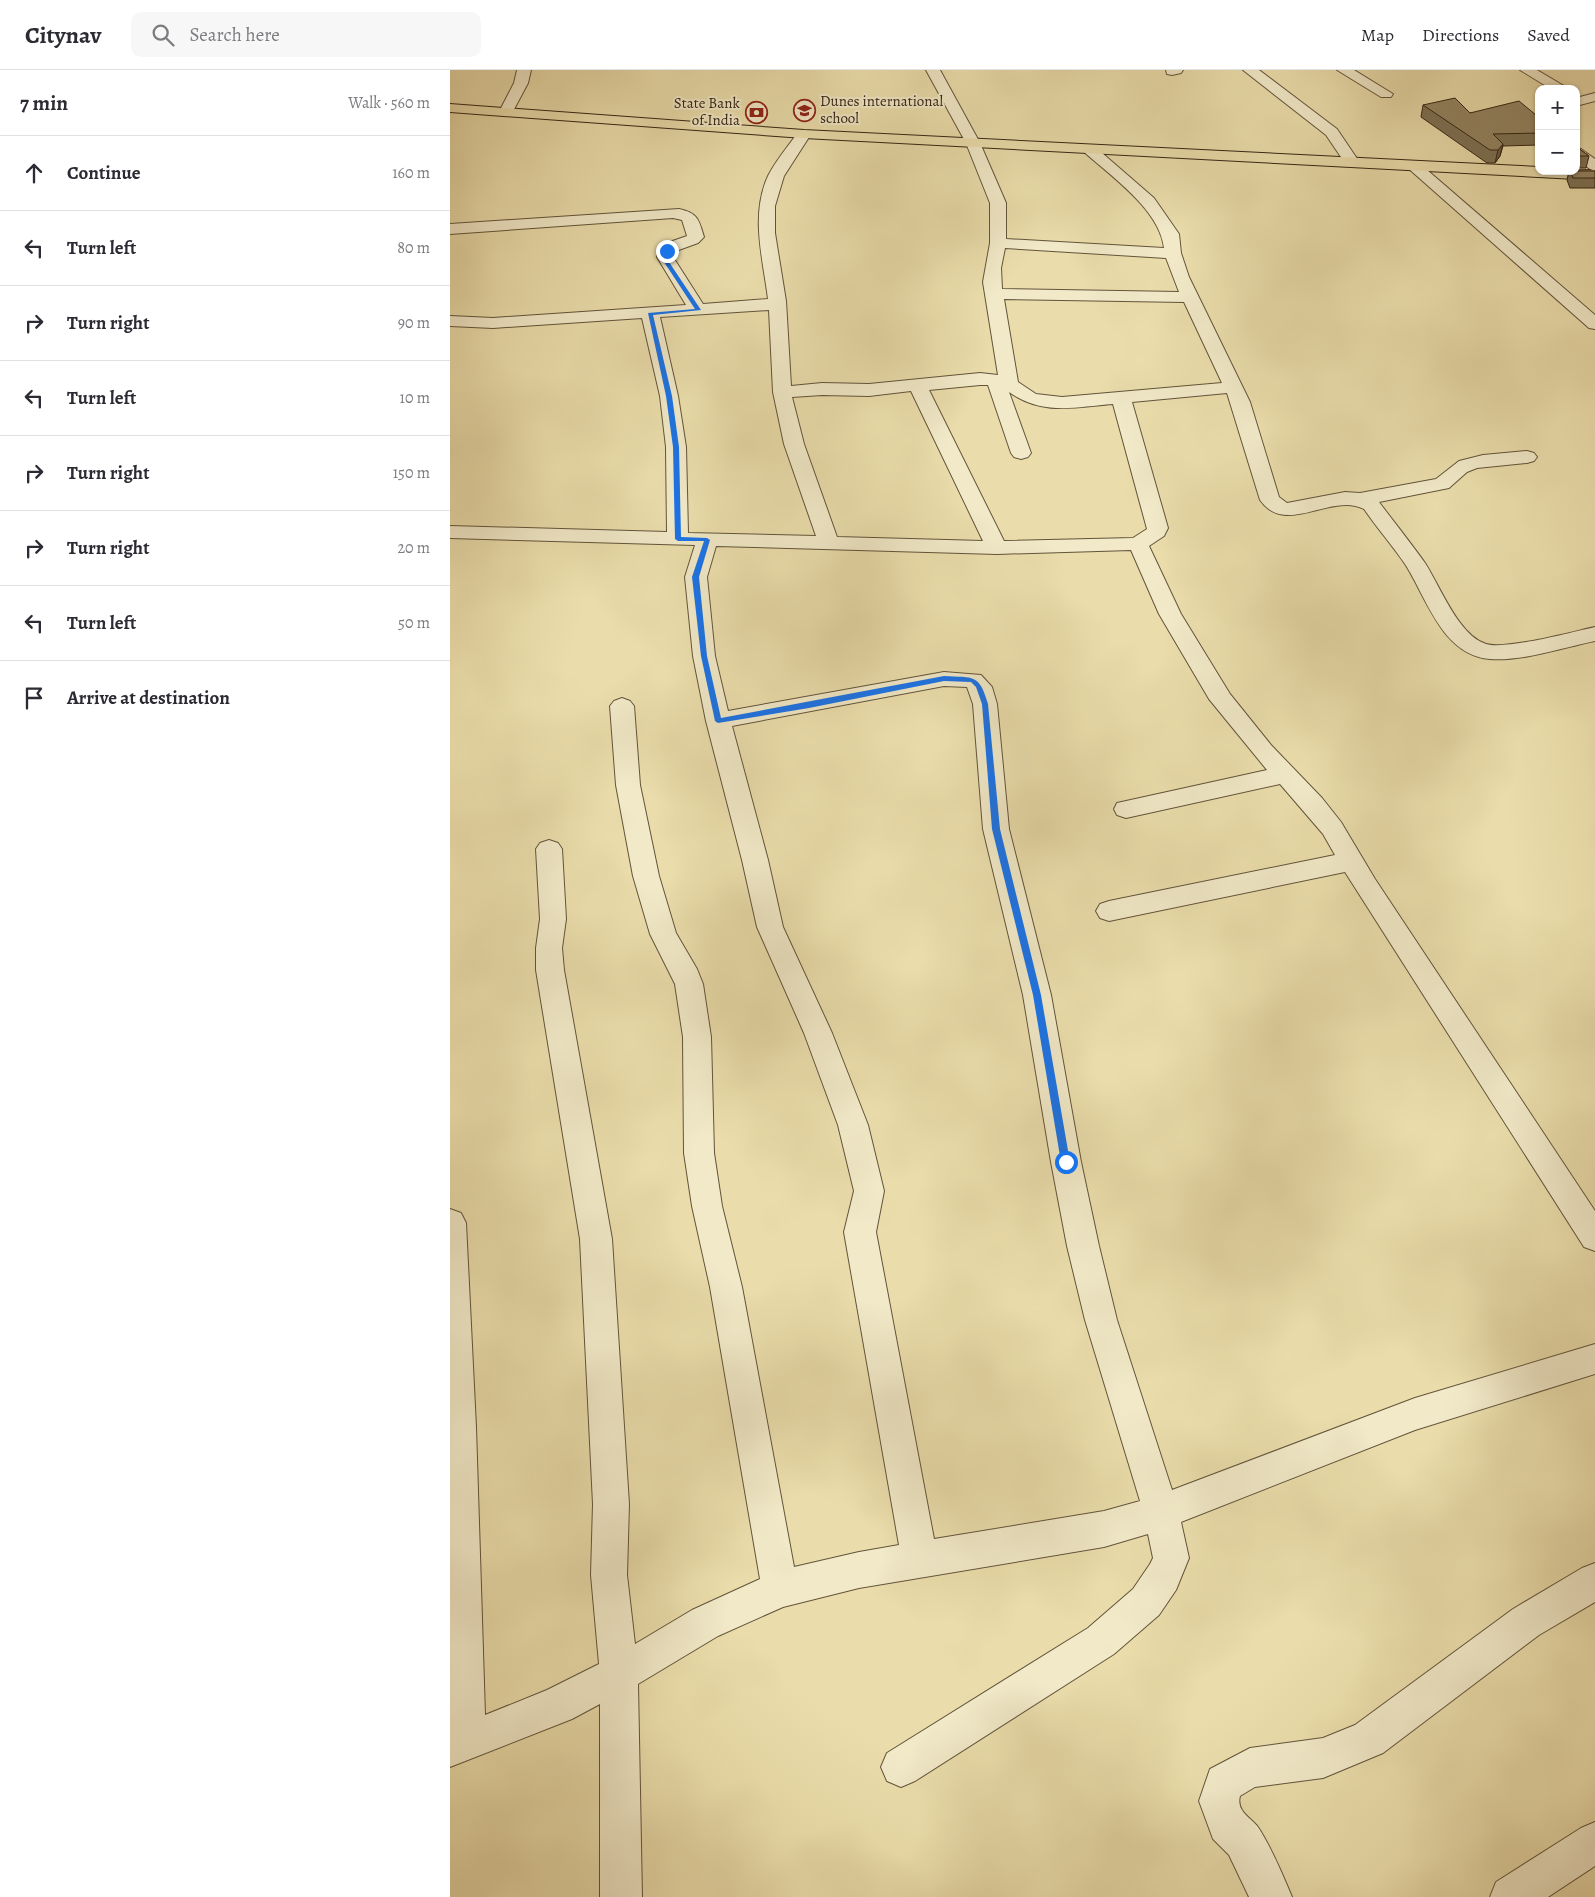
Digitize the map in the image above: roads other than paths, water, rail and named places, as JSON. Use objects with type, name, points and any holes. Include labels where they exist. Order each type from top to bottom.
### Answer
[{"type":"main road","points":[[450,108],[804,134],[1595,175]]},
{"type":"street","points":[[506,112],[521,83],[524,70]]},
{"type":"street","points":[[932,70],[973,143],[998,203],[998,243],[993,268],[994,294],[1002,382],[1020,452]]},
{"type":"street","points":[[1250,70],[1332,132],[1352,162]]},
{"type":"street","points":[[1344,70],[1386,94]]},
{"type":"street","points":[[1526,70],[1554,85]]},
{"type":"street","points":[[804,134],[776,176],[767,206],[767,233],[777,304],[782,392],[794,444],[829,544]]},
{"type":"street","points":[[1088,149],[1148,201],[1171,234],[1173,253],[1181,278],[1234,387],[1246,417],[1270,500],[1280,508],[1290,510],[1345,498],[1360,499],[1442,484],[1450,479],[1460,468],[1471,464],[1527,457]]},
{"type":"street","points":[[1580,155],[1595,166]]},
{"type":"street","points":[[1414,166],[1595,324]]},
{"type":"street","points":[[450,230],[673,213],[685,214],[689,216],[696,236],[692,240],[670,248],[665,257],[698,310]]},
{"type":"street","points":[[998,243],[1173,253]]},
{"type":"street","points":[[994,294],[1191,297]]},
{"type":"street","points":[[450,321],[493,323],[777,304]]},
{"type":"street","points":[[650,313],[669,396],[676,447],[678,539]]},
{"type":"street","points":[[782,392],[869,390],[980,379],[1002,382],[1038,401],[1062,404],[1234,387]]},
{"type":"street","points":[[917,385],[997,548]]},
{"type":"street","points":[[450,532],[997,548],[1138,544],[1157,532],[1158,528],[1121,398]]},
{"type":"street","points":[[1360,499],[1371,504],[1420,572],[1455,630],[1478,649],[1493,651],[1512,650],[1595,634]]},
{"type":"street","points":[[707,540],[696,577],[704,656],[718,721],[756,860],[762,897],[770,927],[818,1033],[853,1126],[867,1181],[869,1191],[868,1204],[862,1218],[860,1232],[920,1560]]},
{"type":"street","points":[[1138,544],[1148,562],[1170,614],[1220,699],[1332,828],[1351,861],[1595,1237]]},
{"type":"street","points":[[718,721],[944,679],[973,680],[980,686],[985,704],[996,829],[1037,995],[1066,1162],[1083,1246],[1101,1320],[1161,1512],[1171,1558],[1163,1577],[1146,1602],[1101,1641],[901,1767]]},
{"type":"street","points":[[622,706],[628,785],[646,876],[663,934],[683,969],[688,984],[697,1037],[700,1153],[703,1180],[707,1206],[726,1287],[780,1589]]},
{"type":"street","points":[[1126,809],[1286,774]]},
{"type":"street","points":[[549,849],[553,919],[549,948],[550,970],[596,1239],[610,1484],[609,1575],[620,1674],[621,1897]]},
{"type":"street","points":[[1109,911],[1351,861]]},
{"type":"street","points":[[450,1223],[459,1427],[458,1745],[558,1705],[620,1674],[705,1623],[780,1589],[858,1570],[1104,1529],[1161,1512],[1415,1414],[1595,1360]]},
{"type":"street","points":[[1271,1897],[1243,1841],[1227,1825],[1219,1801],[1224,1783],[1250,1768],[1323,1758],[1369,1739],[1526,1622],[1595,1581]]},
{"type":"street","points":[[1511,1897],[1595,1842]]},
{"type":"place","name":"Dunes international school","points":[[804,110]]},
{"type":"place","name":"State Bank of India","points":[[756,112]]}]
